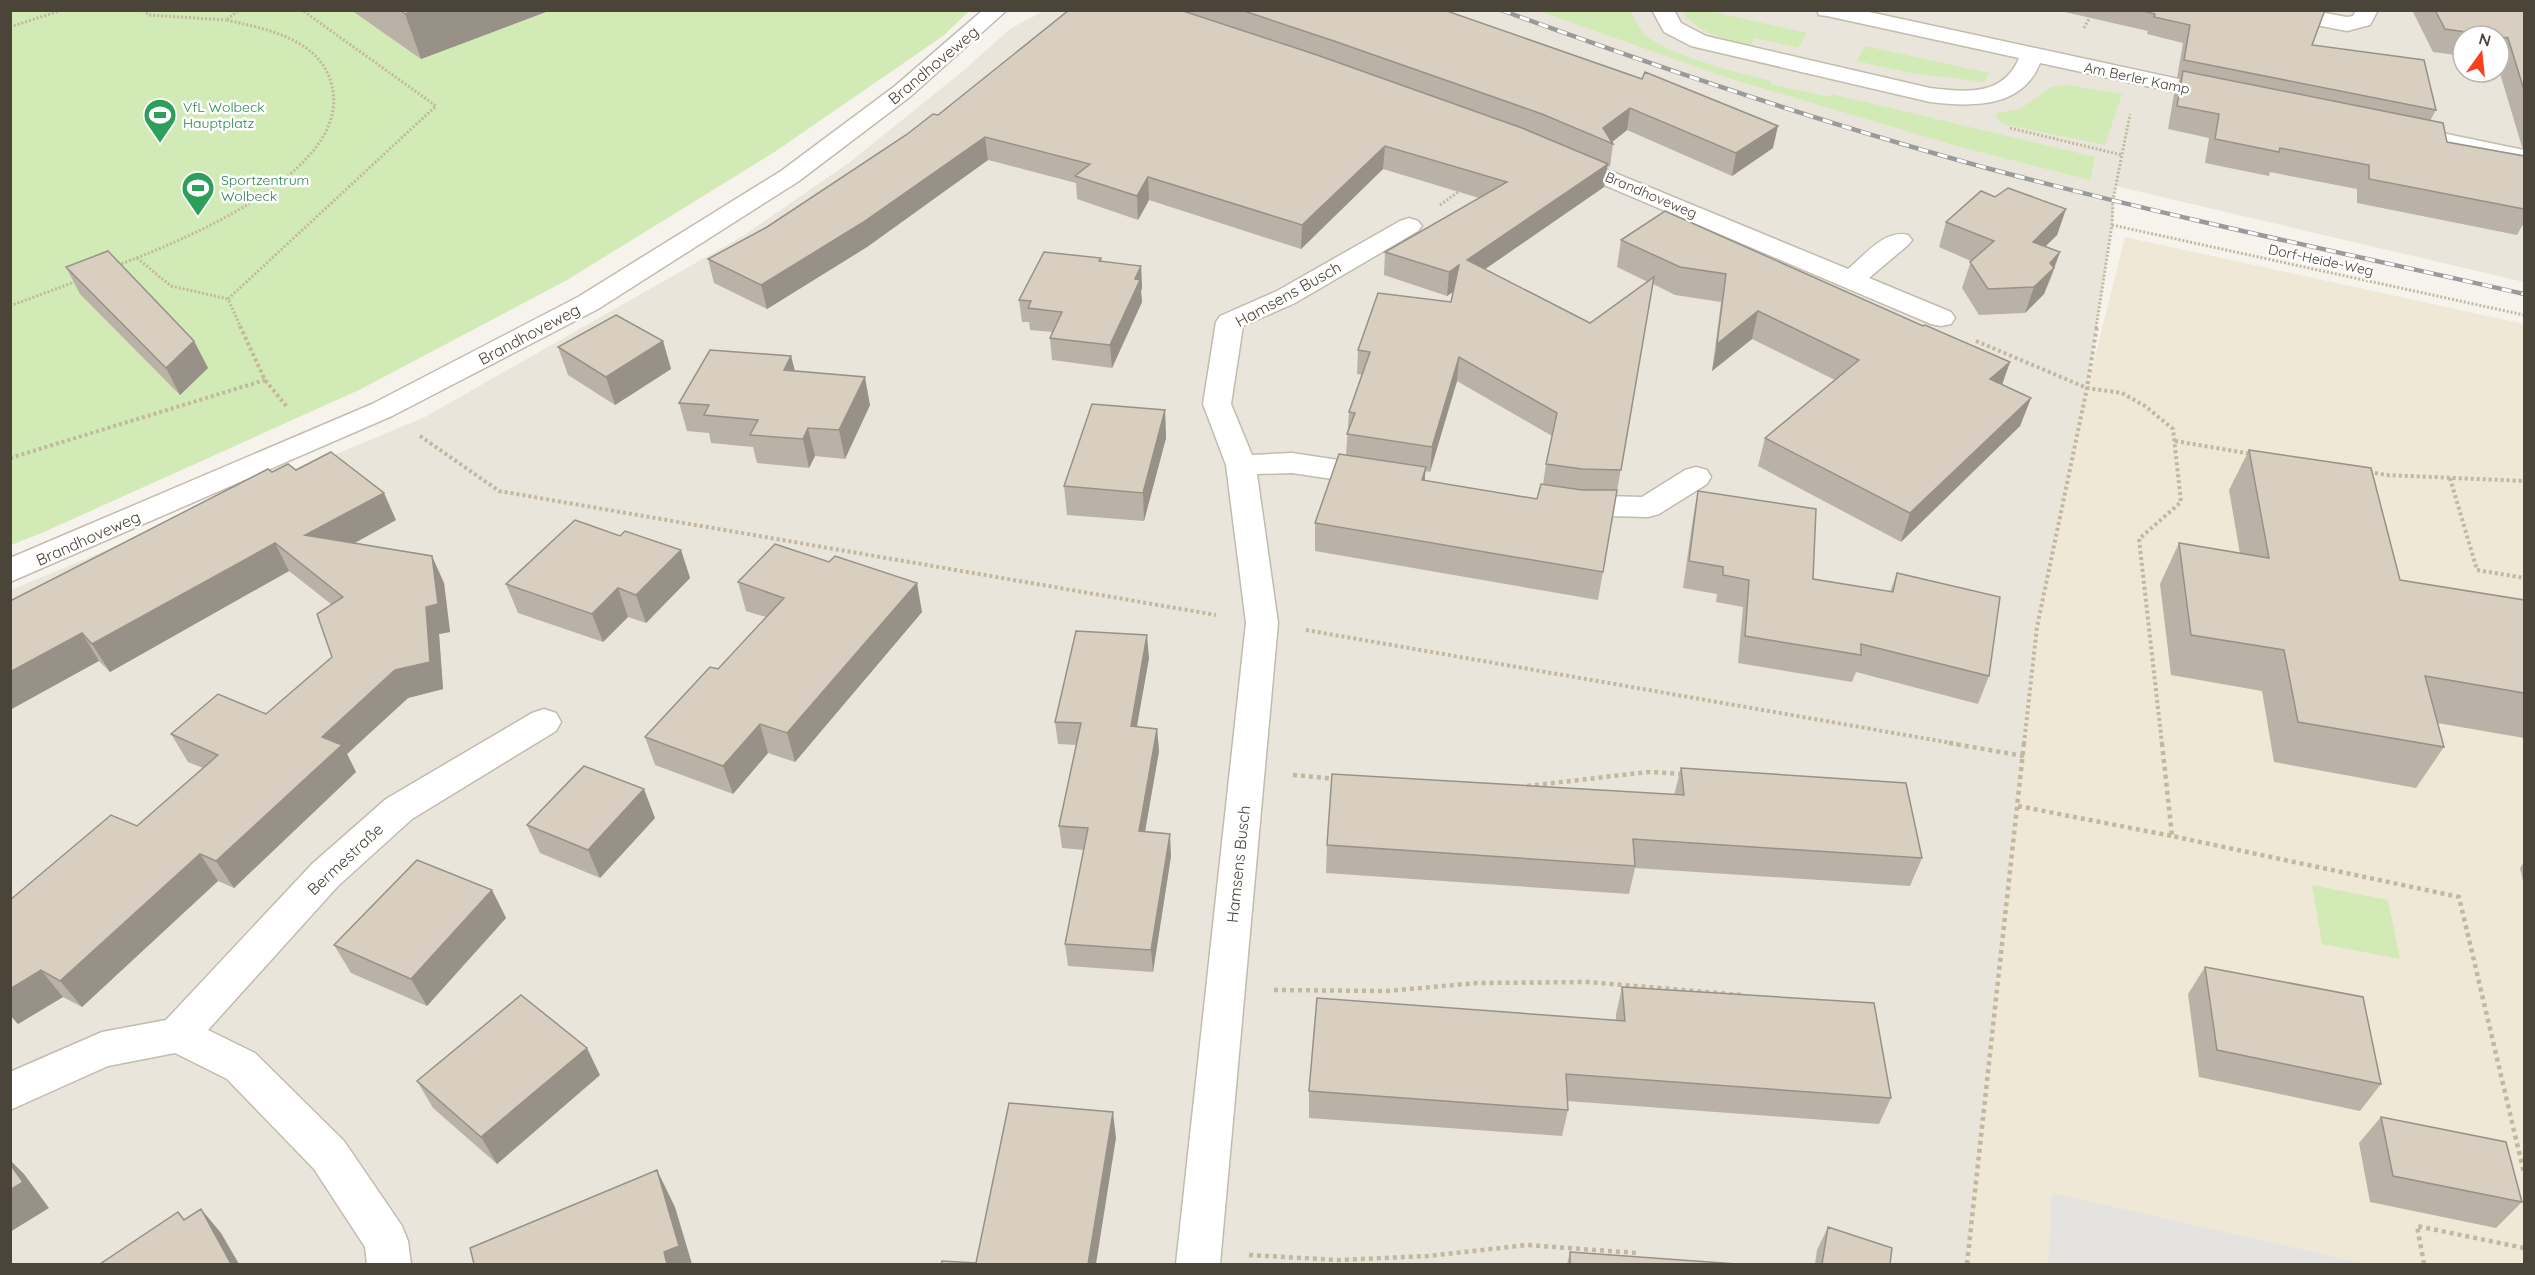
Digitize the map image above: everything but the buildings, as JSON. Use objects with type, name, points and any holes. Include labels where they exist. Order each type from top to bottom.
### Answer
[{"type":"street","name":"Brandhoveweg","points":[[10,571],[382,410],[588,303],[763,194],[903,91],[997,10]]},
{"type":"street","points":[[1663,10],[1672,27],[1699,41],[1930,95],[1963,99],[1994,95],[2023,76],[2031,56]]},
{"type":"street","name":"Am Berler Kamp","points":[[1827,10],[2031,56],[2243,100]]},
{"type":"street","points":[[2269,10],[2347,24],[2362,20],[2367,10]]},
{"type":"street","points":[[2384,129],[2524,157]]},
{"type":"street","name":"Brandhoveweg","points":[[1539,148],[1941,318]]},
{"type":"street","name":"Hamsens Busch","points":[[1199,1259],[1262,622],[1241,465],[1217,404],[1230,322],[1286,297],[1409,226]]},
{"type":"street","points":[[1851,280],[1899,240]]},
{"type":"street","points":[[1241,465],[1292,463],[1407,480]]},
{"type":"street","points":[[1544,501],[1578,506],[1648,507],[1696,477]]},
{"type":"street","name":"Bermestraße","points":[[177,1035],[325,874],[399,809],[544,722]]},
{"type":"street","points":[[10,1092],[102,1050],[177,1035],[241,1066],[329,1155],[386,1241],[389,1264]]},
{"type":"path","points":[[10,27],[62,10]]},
{"type":"path","points":[[116,266],[208,227],[241,210],[275,186],[310,155],[327,129],[336,105],[333,83],[325,64],[304,46],[270,29],[226,20],[149,15],[143,10]]},
{"type":"path","points":[[226,20],[238,10]]},
{"type":"path","points":[[228,299],[436,106],[302,10]]},
{"type":"path","points":[[1967,1264],[2037,627],[2087,388],[2112,225],[2113,200],[2138,79]]},
{"type":"path","points":[[1409,226],[1461,190]]},
{"type":"path","name":"Dorf-Heide-Weg","points":[[2112,225],[2524,315]]},
{"type":"path","points":[[137,258],[171,286],[228,299]]},
{"type":"path","points":[[10,306],[84,278]]},
{"type":"path","points":[[228,299],[265,380],[314,439]]},
{"type":"path","points":[[1941,318],[1956,332],[2087,388],[2122,393],[2145,405],[2173,429],[2181,502],[2139,539],[2172,836]]},
{"type":"path","points":[[10,458],[265,380]]},
{"type":"path","points":[[382,410],[499,490],[2024,756]]},
{"type":"path","points":[[2175,441],[2258,454]]},
{"type":"path","points":[[2363,471],[2386,475],[2524,481]]},
{"type":"path","points":[[2450,478],[2477,570],[2524,578]]},
{"type":"path","points":[[1247,772],[1341,779]]},
{"type":"path","points":[[1526,786],[1648,772],[1691,774]]},
{"type":"path","points":[[2018,806],[2459,897],[2524,1173]]},
{"type":"path","points":[[1225,990],[1387,992],[1477,983],[1587,982],[1749,995]]},
{"type":"path","points":[[2424,1264],[2417,1226],[2524,1248]]},
{"type":"path","points":[[1199,1259],[1338,1260],[1428,1256],[1527,1245],[1637,1253]]},
{"type":"shaded area","points":[[1044,11],[2524,11],[2524,282],[2115,186],[2112,225],[2087,388],[2037,627],[1967,1264],[11,1264],[11,590],[425,417],[743,236],[850,162],[963,71],[1011,28]]},
{"type":"shaded area","points":[[2125,237],[2524,324],[2524,1264],[1967,1264],[2037,627],[2087,388]]},
{"type":"shaded area","points":[[2052,1193],[2367,1264],[2048,1264]]},
{"type":"green space","name":"Sportzentrum Wolbeck","points":[[11,11],[969,11],[943,36],[776,151],[567,280],[359,390],[11,545]]},
{"type":"green space","points":[[1539,11],[1630,11],[1642,31],[1666,48],[1702,62],[1771,81],[1770,84],[1829,97],[1832,94],[2095,157],[2090,180],[1957,146],[1728,78]]},
{"type":"green space","points":[[1685,11],[1709,11],[1807,33],[1798,48],[1755,38],[1750,46],[1706,31],[1691,22],[1684,15]]},
{"type":"green space","points":[[1865,46],[1989,73],[1984,82],[1911,73],[1856,61]]},
{"type":"green space","points":[[2067,85],[2122,94],[2105,145],[2003,124],[1996,118],[1997,113],[2020,109],[2051,87]]},
{"type":"green space","points":[[2312,885],[2388,900],[2400,959],[2322,944]]},
{"type":"railway","points":[[1501,10],[1753,98],[1881,138],[2009,174],[2137,206],[2524,294]]},
{"type":"place","name":"VfL Wolbeck Hauptplatz","points":[[160,144]]},
{"type":"place","name":"Sportzentrum Wolbeck","points":[[198,217]]}]
